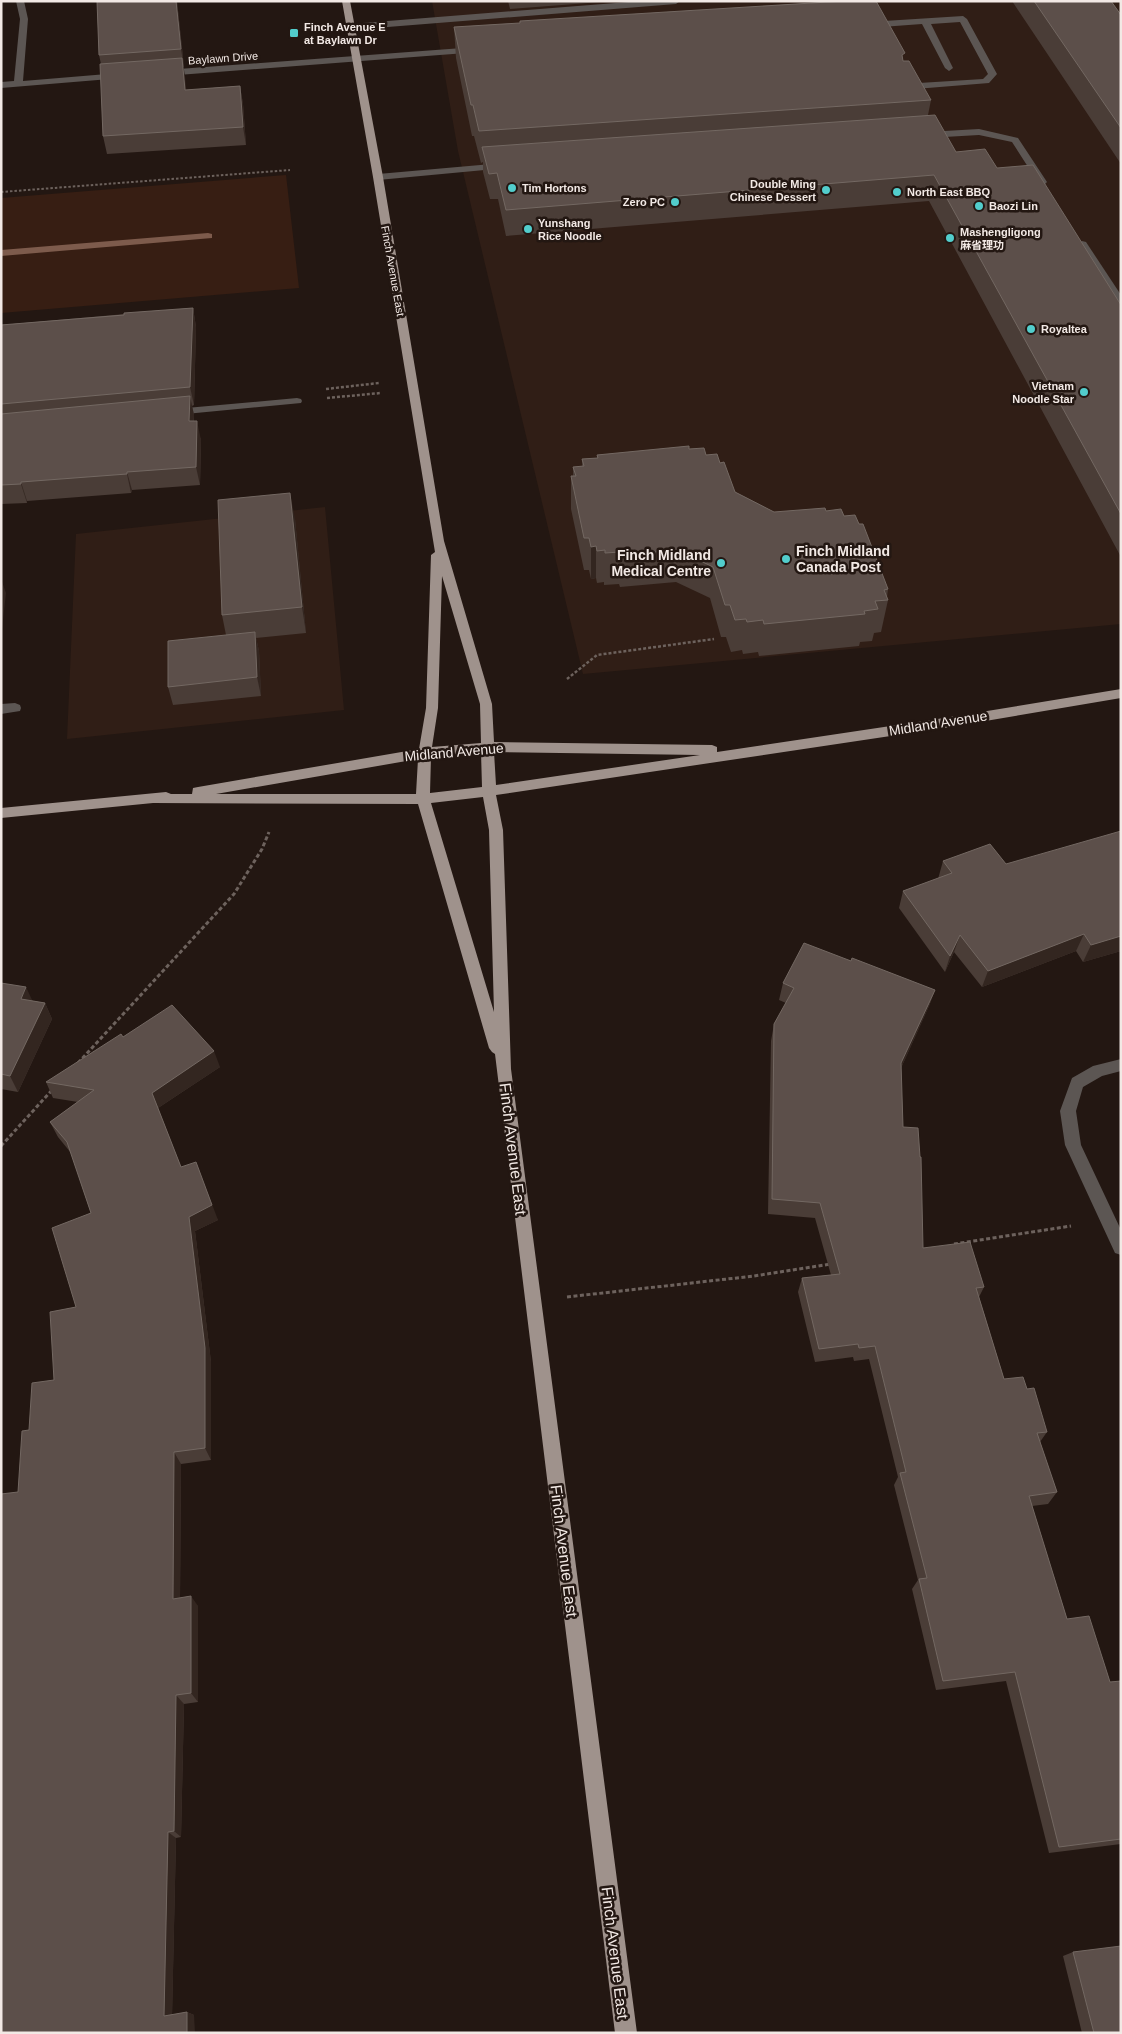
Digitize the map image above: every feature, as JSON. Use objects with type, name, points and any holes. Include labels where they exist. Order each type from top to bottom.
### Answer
[{"type":"main road","name":"Finch Avenue East","points":[[346,1],[378,178],[438,541],[486,704],[489,791],[496,830],[503,1069],[626,2033]]},
{"type":"main road","name":"Finch Avenue East","points":[[438,541],[432,708],[424,752],[424,799],[503,1069]]},
{"type":"main road","name":"Midland Avenue","points":[[156,799],[424,799],[944,723],[1121,693]]},
{"type":"main road","name":"Midland Avenue","points":[[1,813],[156,799],[424,752],[486,747],[756,751]]},
{"type":"street","points":[[18,84],[24,19],[20,1]]},
{"type":"street","points":[[350,27],[676,1]]},
{"type":"street","points":[[856,26],[962,19],[993,74],[986,81],[902,88]]},
{"type":"street","points":[[925,21],[949,68]]},
{"type":"street","name":"Baylawn Drive","points":[[156,74],[481,49]]},
{"type":"street","points":[[1,85],[127,76]]},
{"type":"street","points":[[920,136],[979,132],[1015,140],[1047,189]]},
{"type":"street","points":[[378,178],[517,165]]},
{"type":"street","points":[[1078,238],[1121,303]]},
{"type":"street","points":[[159,414],[297,401]]},
{"type":"street","points":[[1,709],[15,708]]},
{"type":"street","points":[[1121,1065],[1098,1071],[1077,1083],[1068,1111],[1073,1145],[1121,1248]]},
{"type":"path","points":[[1,192],[290,170]]},
{"type":"path","points":[[413,385],[297,401],[300,391],[413,385]]},
{"type":"path","points":[[567,679],[597,655],[714,639]]},
{"type":"path","points":[[74,1066],[234,894],[262,849]]},
{"type":"path","points":[[1,1146],[54,1088]]},
{"type":"path","points":[[947,1245],[1109,1221]]},
{"type":"path","points":[[533,1302],[754,1276],[840,1262]]},
{"type":"shaded area","points":[[432,1],[1121,1],[1121,624],[583,674],[458,151]]},
{"type":"shaded area","points":[[286,175],[299,288],[1,313],[1,198]]},
{"type":"shaded area","points":[[325,507],[344,710],[67,739],[76,534]]},
{"type":"building","points":[[97,1],[176,1],[181,49],[99,55]]},
{"type":"building","points":[[845,1],[876,1],[905,53],[902,55],[903,61],[909,61],[931,100],[479,131],[473,105],[471,105],[454,27],[520,23],[520,21]]},
{"type":"building","points":[[1034,1],[1111,1],[1121,15],[1121,128]]},
{"type":"building","points":[[182,58],[185,90],[240,86],[243,127],[103,136],[100,64]]},
{"type":"building","points":[[935,115],[956,152],[985,149],[997,168],[1033,165],[1121,305],[1121,514],[934,175],[506,210],[497,173],[489,174],[482,147]]},
{"type":"building","points":[[193,308],[190,387],[1,404],[1,325]]},
{"type":"building","points":[[190,396],[189,421],[197,421],[196,467],[1,485],[1,414]]},
{"type":"building","name":"Finch Midland Medical Centre","points":[[689,446],[689,449],[704,448],[706,455],[717,454],[720,463],[724,462],[735,492],[774,512],[825,508],[826,511],[841,509],[844,516],[855,515],[859,524],[863,524],[888,589],[884,590],[888,600],[875,601],[878,609],[864,611],[865,614],[764,624],[763,620],[747,622],[746,619],[735,620],[730,605],[725,605],[713,567],[678,550],[621,555],[620,552],[605,553],[605,550],[597,551],[596,546],[591,547],[589,538],[584,538],[571,476],[576,476],[573,467],[584,466],[582,459],[598,458],[597,455]]},
{"type":"building","points":[[290,493],[302,607],[222,615],[218,500]]},
{"type":"building","points":[[255,632],[257,677],[168,687],[168,641]]},
{"type":"building","points":[[1121,831],[1121,936],[1091,945],[1084,934],[988,971],[960,935],[950,956],[903,891],[952,873],[943,861],[990,844],[1006,864]]},
{"type":"building","points":[[804,943],[851,961],[852,958],[935,990],[901,1063],[903,1127],[918,1128],[921,1157],[923,1248],[970,1242],[984,1287],[976,1288],[1004,1379],[1023,1377],[1027,1389],[1034,1388],[1047,1432],[1037,1433],[1057,1492],[1029,1496],[1067,1619],[1089,1616],[1110,1682],[1121,1681],[1121,1839],[1059,1847],[1015,1672],[943,1681],[919,1579],[927,1578],[900,1473],[906,1472],[875,1346],[859,1348],[858,1344],[819,1349],[802,1278],[840,1274],[820,1203],[772,1199],[774,1024],[794,988],[783,983]]},
{"type":"building","points":[[1,983],[26,987],[21,999],[45,1003],[10,1076],[1,1074]]},
{"type":"building","points":[[172,1005],[214,1051],[152,1093],[181,1167],[196,1162],[212,1205],[189,1217],[205,1348],[205,1448],[174,1452],[173,1599],[191,1596],[191,1693],[176,1695],[174,1831],[168,1832],[164,2016],[187,2012],[187,2033],[1,2033],[1,1494],[18,1492],[22,1431],[29,1430],[32,1383],[54,1380],[50,1312],[76,1307],[52,1228],[91,1213],[67,1142],[50,1122],[94,1090],[46,1082],[121,1034],[123,1037]]},
{"type":"building","points":[[1121,1946],[1121,2033],[1094,2033],[1073,1952]]},
{"type":"waterway","points":[[1,253],[208,236]]},
{"type":"place","name":"Finch Avenue E at Baylawn Dr","points":[[294,33]]},
{"type":"place","name":"Tim Hortons","points":[[512,188]]},
{"type":"place","name":"Double Ming Chinese Dessert","points":[[826,190]]},
{"type":"place","name":"North East BBQ","points":[[897,192]]},
{"type":"place","name":"Zero PC","points":[[675,202]]},
{"type":"place","name":"Baozi Lin","points":[[979,206]]},
{"type":"place","name":"Yunshang Rice Noodle","points":[[528,229]]},
{"type":"place","name":"Mashengligong 麻省理功","points":[[950,238]]},
{"type":"place","name":"Royaltea","points":[[1031,329]]},
{"type":"place","name":"Vietnam Noodle Star","points":[[1084,392]]},
{"type":"place","name":"Finch Midland Canada Post","points":[[786,559]]},
{"type":"place","name":"Finch Midland Medical Centre","points":[[721,563]]}]
